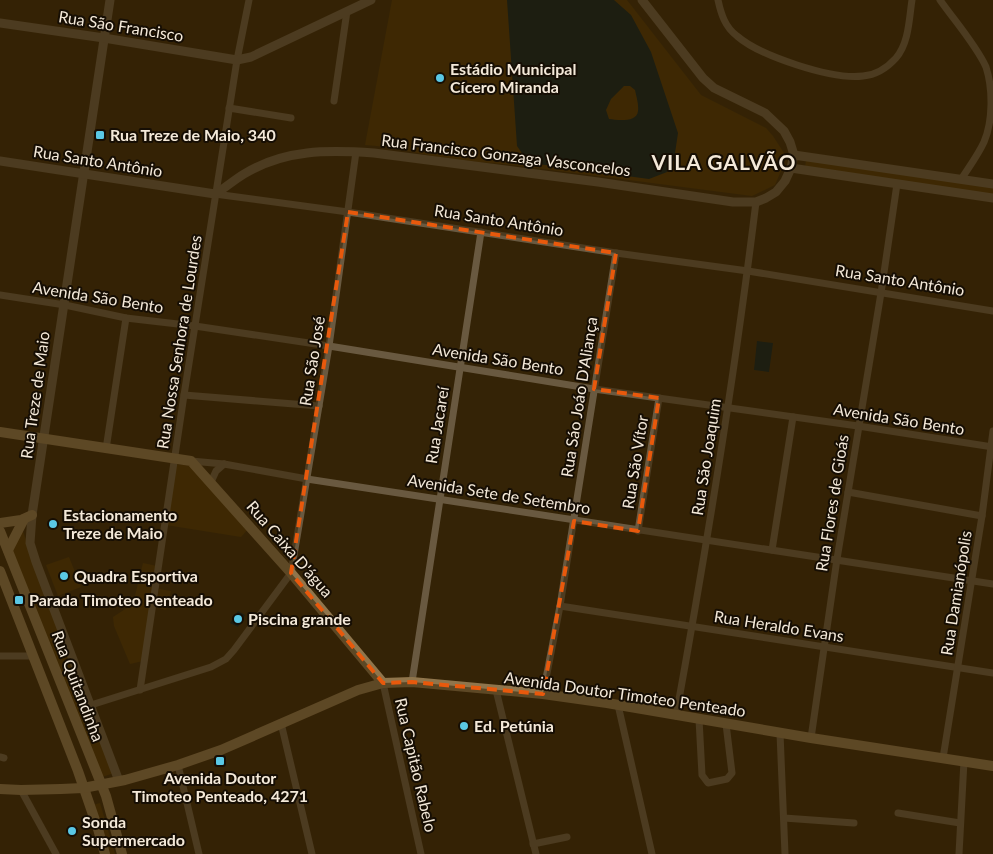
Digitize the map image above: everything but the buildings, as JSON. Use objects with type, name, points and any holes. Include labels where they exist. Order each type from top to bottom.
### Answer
[{"type":"main road","name":"Avenida Sete de Setembro","points":[[0,432],[191,461]]},
{"type":"main road","name":"Rua Caixa D'água","points":[[191,461],[291,573],[383,683]]},
{"type":"main road","points":[[0,523],[28,517]]},
{"type":"main road","points":[[8,550],[28,517]]},
{"type":"main road","name":"Rua Quitandinha","points":[[0,531],[101,784],[114,822],[122,854]]},
{"type":"main road","name":"Rua Quitandinha","points":[[0,570],[98,828],[105,854]]},
{"type":"main road","name":"Avenida Doutor Timoteo Penteado","points":[[0,789],[83,788],[119,781],[178,765],[221,750],[358,690],[383,683],[412,682],[543,694],[993,766]]},
{"type":"street","name":"Rua Treze de Maio","points":[[110,0],[44,439],[28,517],[30,543],[36,562],[119,781]]},
{"type":"street","name":"Rua Nossa Senhora de Lourdes","points":[[140,690],[215,194],[249,0]]},
{"type":"street","points":[[237,60],[251,57],[370,0]]},
{"type":"street","points":[[642,0],[703,78],[714,88],[774,120],[784,130],[794,155],[993,184]]},
{"type":"street","points":[[718,0],[720,13],[727,26],[749,44],[779,59],[799,66],[846,76],[863,76],[877,73],[896,57],[906,37],[912,0]]},
{"type":"street","points":[[940,0],[986,67],[990,79],[991,118],[988,130],[979,152],[962,178]]},
{"type":"street","points":[[334,102],[347,11]]},
{"type":"street","name":"Rua São Francisco","points":[[0,22],[237,60]]},
{"type":"street","points":[[229,108],[291,118]]},
{"type":"street","name":"Rua Francisco Gonzaga Vasconcelos","points":[[215,194],[244,174],[266,162],[310,152],[356,152],[598,182],[733,202],[756,202],[776,192],[785,181],[794,155]]},
{"type":"street","name":"Rua São José","points":[[291,573],[329,346],[356,152]]},
{"type":"street","points":[[806,171],[803,163],[808,158]]},
{"type":"street","name":"Rua Santo Antônio","points":[[0,161],[748,271],[993,311]]},
{"type":"street","points":[[791,168],[993,198]]},
{"type":"street","name":"Rua Flores de Gioás","points":[[811,738],[837,559],[897,184]]},
{"type":"street","name":"Rua São Joaquim","points":[[676,716],[707,542],[748,271],[756,202]]},
{"type":"street","name":"Rua Jacareí","points":[[412,682],[481,232]]},
{"type":"street","name":"Rua Sáo Joáo D'Aliança","points":[[543,694],[560,606],[616,253]]},
{"type":"street","name":"Avenida São Bento","points":[[0,295],[126,318],[195,326],[329,346],[594,390],[858,426],[992,447]]},
{"type":"street","points":[[106,449],[126,318]]},
{"type":"street","points":[[184,395],[319,406]]},
{"type":"street","name":"Rua São Vítor","points":[[638,531],[659,398]]},
{"type":"street","points":[[772,550],[793,417]]},
{"type":"street","name":"Rua Damianópolis","points":[[943,758],[982,516],[993,430]]},
{"type":"street","name":"Avenida Sete de Setembro","points":[[191,461],[224,464],[307,479],[707,542],[837,559],[993,584]]},
{"type":"street","points":[[211,482],[216,472],[224,464]]},
{"type":"street","points":[[848,492],[982,516]]},
{"type":"street","points":[[91,705],[212,667],[226,659],[291,573]]},
{"type":"street","name":"Rua Heraldo Evans","points":[[560,606],[993,673]]},
{"type":"street","points":[[0,656],[33,656]]},
{"type":"street","name":"Rua Capitão Rabelo","points":[[383,683],[421,854]]},
{"type":"street","points":[[496,690],[536,854]]},
{"type":"street","points":[[618,705],[652,854]]},
{"type":"street","points":[[699,720],[702,775],[708,783],[727,779],[732,774],[726,724]]},
{"type":"street","points":[[280,723],[312,854]]},
{"type":"street","points":[[780,733],[785,854]]},
{"type":"street","points":[[959,854],[964,761]]},
{"type":"street","points":[[178,765],[199,854]]},
{"type":"street","points":[[21,790],[56,854]]},
{"type":"street","points":[[898,813],[960,823]]},
{"type":"street","points":[[784,818],[854,822]]},
{"type":"street","points":[[534,844],[568,837]]},
{"type":"highlighted area","points":[[348,212],[616,253],[594,389],[659,398],[638,531],[574,521],[543,694],[412,682],[383,683],[291,573]]},
{"type":"shaded area","points":[[392,0],[627,0],[701,95],[766,128],[773,136],[784,153],[784,164],[775,185],[752,196],[513,165],[457,160],[393,148],[365,145]]},
{"type":"shaded area","points":[[806,160],[993,187],[993,195],[805,168]]},
{"type":"shaded area","points":[[175,464],[193,466],[249,528],[241,537],[166,525]]},
{"type":"shaded area","points":[[22,529],[114,773],[99,778],[9,550]]},
{"type":"shaded area","name":"Quadra Esportiva","points":[[69,557],[81,587],[58,596],[46,565]]},
{"type":"shaded area","points":[[143,563],[157,566],[143,661],[130,664],[114,626],[113,617],[133,604]]},
{"type":"shaded area","name":"Quadra Esportiva","points":[[159,589],[171,591],[166,610],[155,607]]},
{"type":"shaded area","points":[[100,803],[115,854],[107,854],[93,805]]},
{"type":"water","points":[[507,0],[614,0],[631,15],[651,52],[678,133],[674,160],[667,172],[649,179],[538,164],[526,159],[517,146]],"holes":[[[624,86],[630,86],[635,90],[638,106],[637,115],[626,120],[609,119],[606,110],[611,99]]]},
{"type":"water","points":[[757,341],[773,343],[769,372],[754,370]]},
{"type":"water","name":"Piscina grande","points":[[238,611],[245,615],[238,627],[230,623]]},
{"type":"place","name":"Estádio Municipal Cícero Miranda","points":[[440,78]]},
{"type":"place","name":"Rua Treze de Maio, 340","points":[[100,135]]},
{"type":"place","name":"Estacionamento Treze de Maio","points":[[53,524]]},
{"type":"place","name":"Quadra Esportiva","points":[[64,576]]},
{"type":"place","name":"Parada Timoteo Penteado","points":[[19,600]]},
{"type":"place","name":"Piscina grande","points":[[238,619]]},
{"type":"place","name":"Ed. Petúnia","points":[[464,726]]},
{"type":"place","name":"Avenida Doutor Timoteo Penteado, 4271","points":[[220,761]]},
{"type":"place","name":"Sonda Supermercado","points":[[72,831]]},
{"type":"district","name":"VILA GALVÃO","points":[[724,163]]}]
